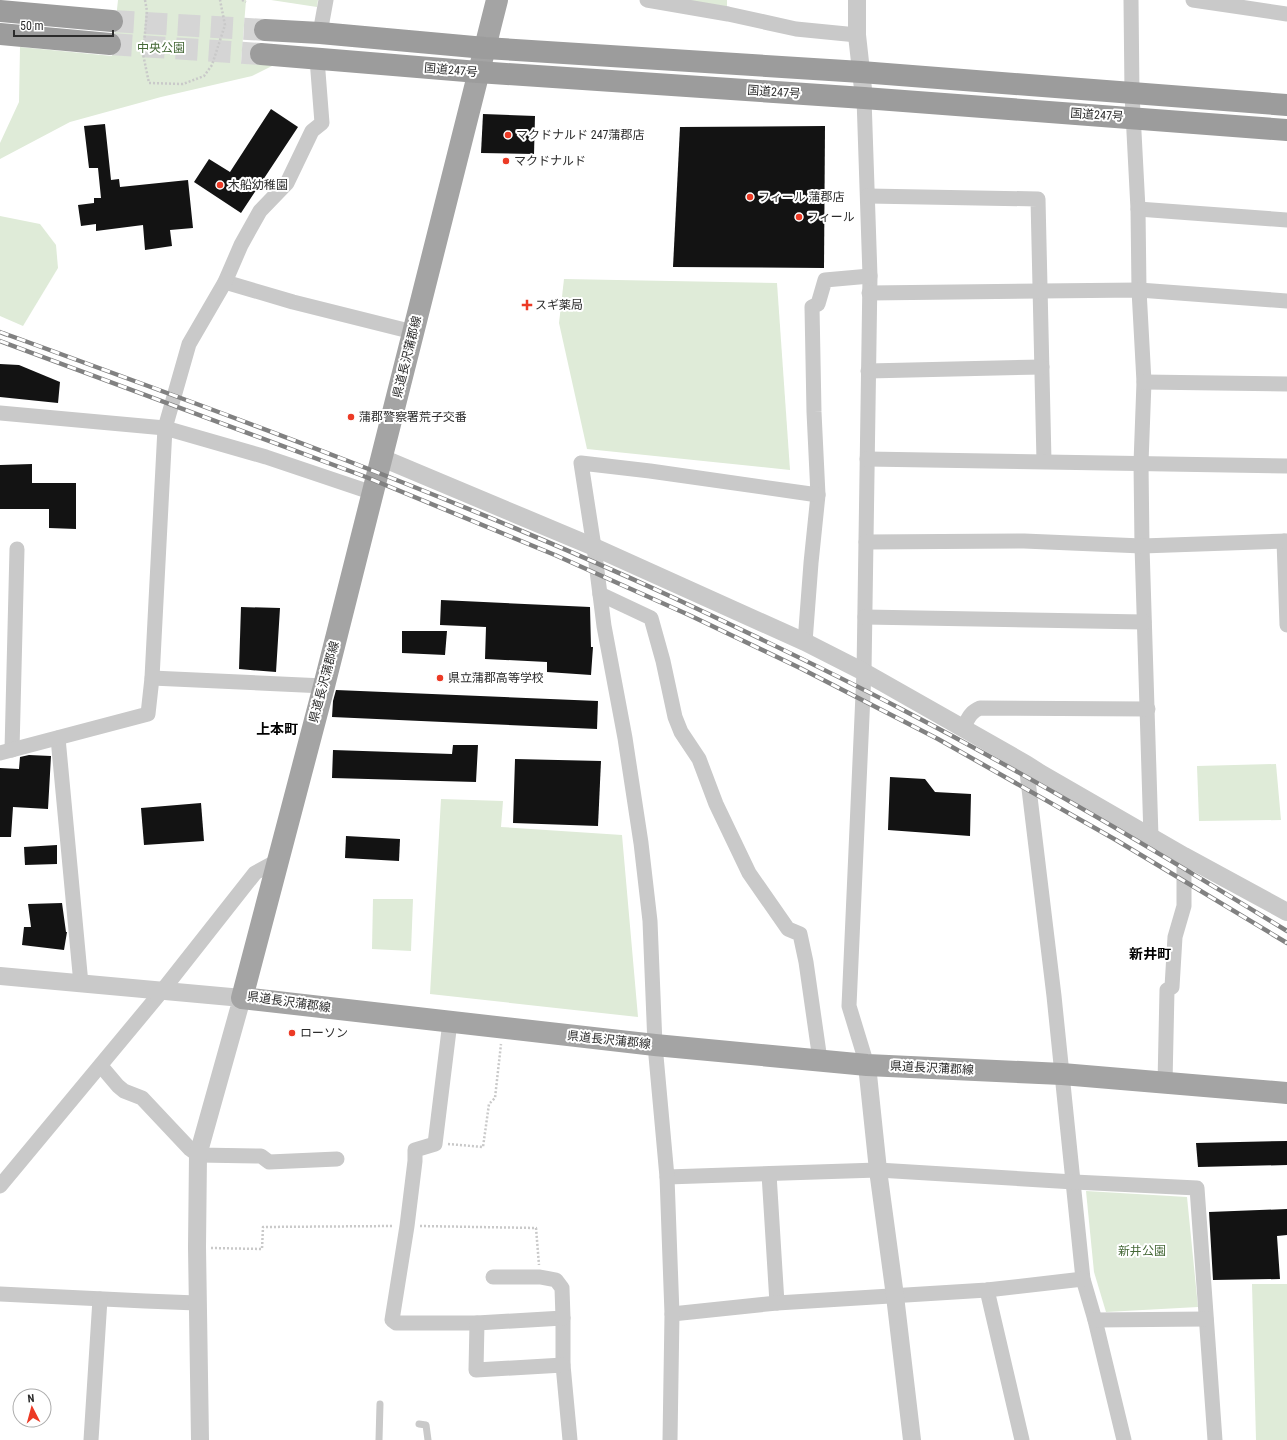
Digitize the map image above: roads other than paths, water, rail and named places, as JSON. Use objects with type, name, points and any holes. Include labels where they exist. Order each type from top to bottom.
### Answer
[{"type":"highway","points":[[0,11],[112,21]]},
{"type":"highway","name":"国道247号","points":[[265,30],[320,33],[485,48],[861,72],[1287,105]]},
{"type":"highway","points":[[0,34],[110,44]]},
{"type":"highway","name":"国道247号","points":[[261,54],[478,72],[864,98],[1287,130]]},
{"type":"main road","name":"県道長沢蒲郡線","points":[[497,0],[324,686],[242,998],[655,1045],[867,1065],[1062,1074],[1287,1093]]},
{"type":"street","points":[[320,33],[326,0]]},
{"type":"street","points":[[857,0],[857,35],[864,98],[870,276],[864,672],[849,1006],[867,1065],[878,1170],[912,1440]]},
{"type":"street","points":[[1131,0],[1132,94],[1138,209],[1139,290],[1144,382],[1141,463],[1142,546],[1151,837]]},
{"type":"street","points":[[1193,0],[1287,14]]},
{"type":"street","points":[[656,1],[728,14],[796,29],[857,35]]},
{"type":"street","points":[[17,550],[6,751],[148,714],[152,678],[165,428],[189,344],[225,282],[241,245],[260,211],[287,183],[312,131],[322,123],[317,59]]},
{"type":"street","points":[[868,196],[1038,199],[1044,461]]},
{"type":"street","points":[[1138,209],[1287,220]]},
{"type":"street","points":[[805,642],[818,495],[814,412],[812,307],[818,304],[825,280],[870,276]]},
{"type":"street","points":[[225,282],[293,302],[413,332]]},
{"type":"street","points":[[869,293],[1139,290],[1287,301]]},
{"type":"street","points":[[868,371],[1042,367]]},
{"type":"street","points":[[1144,382],[1287,384]]},
{"type":"street","points":[[0,413],[165,428],[266,457],[373,493]]},
{"type":"street","points":[[382,458],[594,547],[805,642],[864,672],[1184,856],[1287,912]]},
{"type":"street","points":[[867,459],[1287,466]]},
{"type":"street","points":[[670,1440],[672,1314],[667,1177],[655,1045],[650,921],[641,843],[626,746],[604,626],[594,547],[580,463],[650,470],[818,495]]},
{"type":"street","points":[[866,542],[1024,541],[1142,546],[1286,541],[1287,625]]},
{"type":"street","points":[[600,594],[651,618],[663,662],[675,717],[681,732],[699,760],[716,804],[749,873],[788,929],[800,934],[806,962],[820,1060]]},
{"type":"street","points":[[865,617],[1144,622]]},
{"type":"street","points":[[152,678],[324,686]]},
{"type":"street","points":[[963,728],[970,714],[980,708],[1148,709]]},
{"type":"street","points":[[58,738],[81,984]]},
{"type":"street","points":[[1026,764],[1054,996],[1083,1279],[1095,1320],[1124,1440]]},
{"type":"street","points":[[1166,1083],[1166,990],[1172,987],[1175,937],[1184,906],[1184,856]]},
{"type":"street","points":[[0,1186],[101,1066],[255,873],[277,861]]},
{"type":"street","points":[[0,976],[242,998],[198,1155],[197,1302],[200,1440]]},
{"type":"street","points":[[450,1022],[435,1144],[415,1150],[407,1226],[392,1320],[396,1323],[477,1323],[564,1318]]},
{"type":"street","points":[[101,1066],[121,1088],[142,1098],[190,1149],[198,1155],[261,1156],[270,1162],[337,1159]]},
{"type":"street","points":[[667,1177],[878,1170],[1197,1188],[1215,1440]]},
{"type":"street","points":[[769,1174],[777,1303]]},
{"type":"street","points":[[493,1277],[540,1277],[556,1280],[562,1288],[564,1318],[564,1365],[570,1440]]},
{"type":"street","points":[[672,1314],[777,1303],[987,1290],[1083,1279]]},
{"type":"street","points":[[987,1290],[1022,1440]]},
{"type":"street","points":[[0,1294],[197,1302]]},
{"type":"street","points":[[91,1440],[100,1299]]},
{"type":"street","points":[[1095,1320],[1206,1318]]},
{"type":"street","points":[[477,1323],[476,1370],[564,1365]]},
{"type":"lane","points":[[379,1440],[380,1404]]},
{"type":"lane","points":[[419,1424],[426,1425],[428,1440]]},
{"type":"tunnel","points":[[112,21],[265,30]]},
{"type":"tunnel","points":[[110,44],[261,54]]},
{"type":"railway","points":[[0,332],[254,425],[423,490],[590,560],[672,597],[817,666],[1001,762],[1097,817],[1287,931]]},
{"type":"railway","points":[[0,341],[366,477],[555,555],[689,615],[800,668],[938,739],[1116,840],[1287,943]]},
{"type":"place","name":"マクドナルド 247蒲郡店","points":[[508,135]]},
{"type":"place","name":"マクドナルド","points":[[506,161]]},
{"type":"place","name":"木船幼稚園","points":[[220,185]]},
{"type":"place","name":"フィール 蒲郡店","points":[[750,197]]},
{"type":"place","name":"フィール","points":[[799,217]]},
{"type":"place","name":"スギ薬局","points":[[527,305]]},
{"type":"place","name":"蒲郡警察署荒子交番","points":[[351,417]]},
{"type":"place","name":"県立蒲郡高等学校","points":[[440,678]]},
{"type":"place","name":"ローソン","points":[[292,1033]]},
{"type":"district","name":"上本町","points":[[277,729]]},
{"type":"district","name":"新井町","points":[[1150,954]]},
{"type":"park label","name":"中央公園","points":[[161,48]]},
{"type":"park label","name":"新井公園","points":[[1142,1251]]}]
